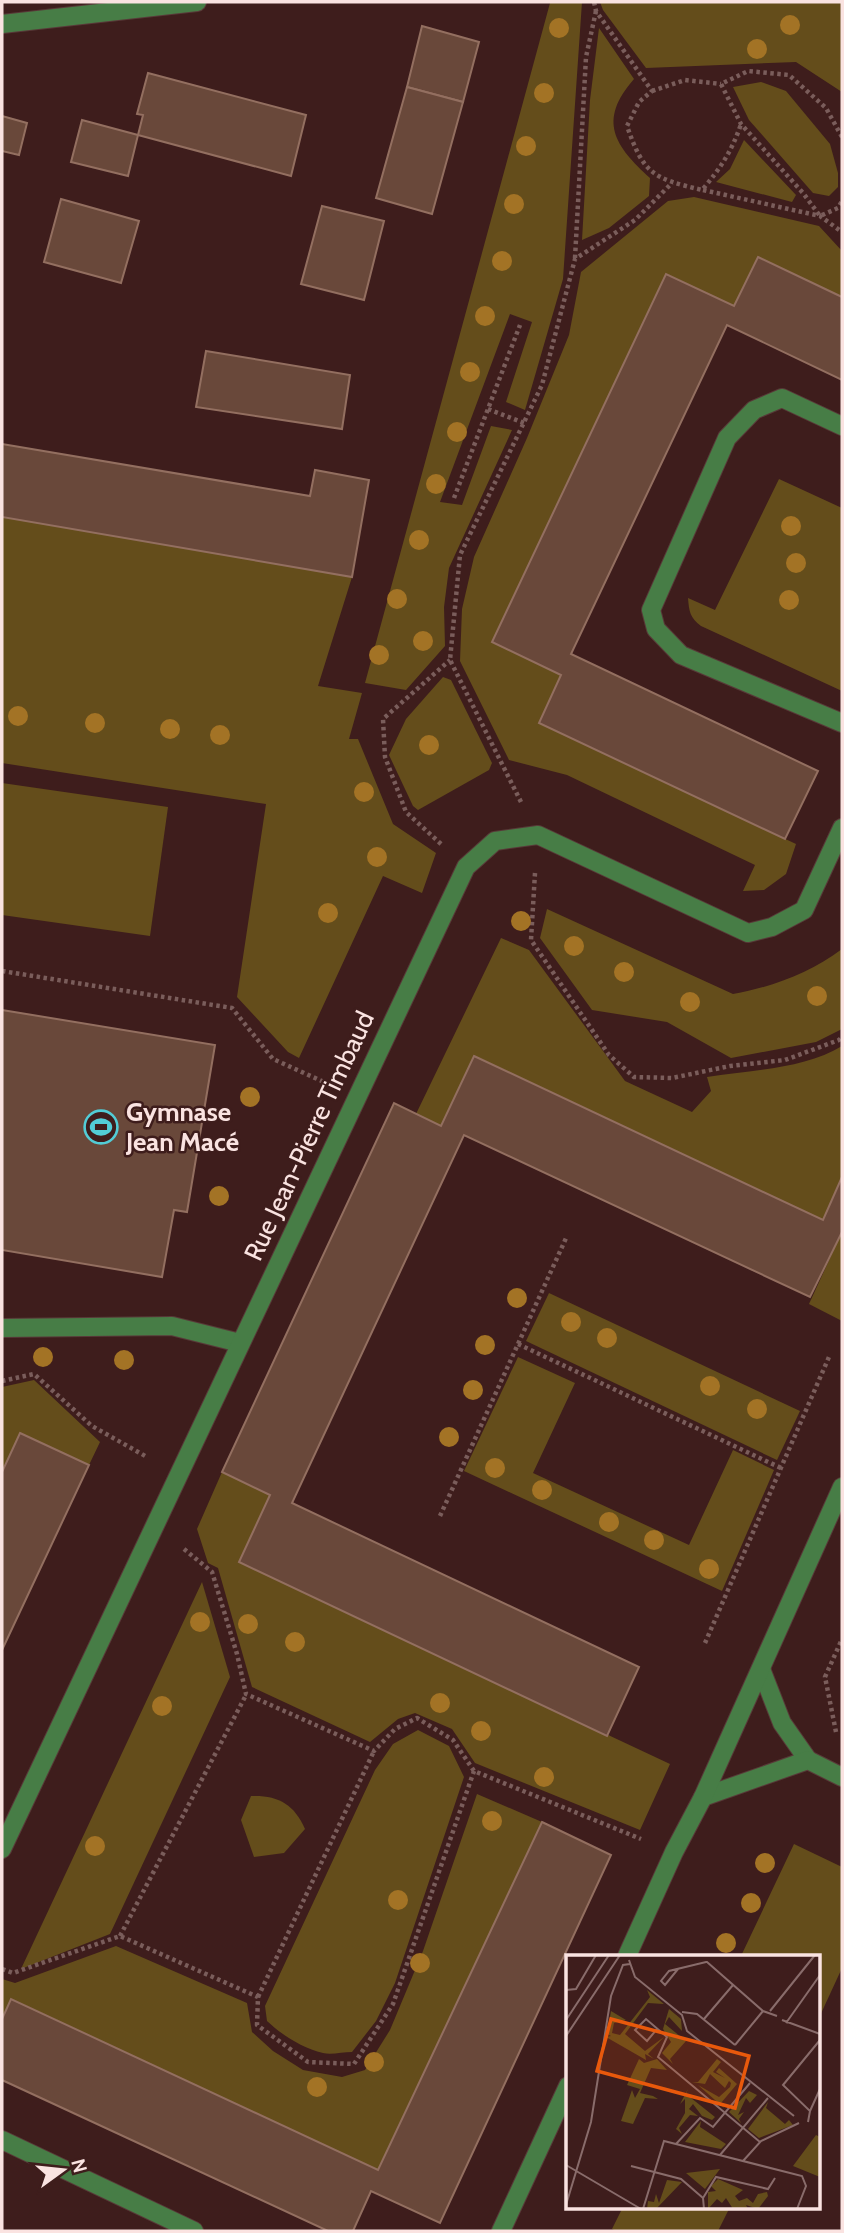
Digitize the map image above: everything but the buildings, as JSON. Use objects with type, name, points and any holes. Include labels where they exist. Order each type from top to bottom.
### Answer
[{"type":"street","points":[[2,24],[198,2]]},
{"type":"street","points":[[842,426],[782,398],[754,410],[727,438],[651,610],[656,629],[681,655],[842,723]]},
{"type":"street","points":[[538,835],[748,933],[772,927],[804,910],[842,828]]},
{"type":"street","name":"Rue Jean-Pierre Timbaud","points":[[2,1849],[466,867],[495,841],[538,835]]},
{"type":"street","points":[[2,1328],[172,1326],[240,1343]]},
{"type":"street","points":[[627,1955],[674,1852],[703,1797],[842,1487]]},
{"type":"street","points":[[761,1669],[782,1723],[808,1760],[842,1777]]},
{"type":"street","points":[[703,1797],[808,1760]]},
{"type":"street","points":[[501,2231],[566,2090]]},
{"type":"street","points":[[2,2140],[194,2231]]},
{"type":"path","points":[[594,2],[596,10],[652,91]]},
{"type":"path","points":[[596,10],[586,57],[575,259],[542,385],[460,555],[450,660],[538,835],[531,940],[608,1055],[634,1077],[672,1078],[730,1066],[785,1060],[842,1037]]},
{"type":"path","points":[[842,137],[825,108],[789,75],[748,71],[721,84],[685,80],[652,91],[639,102],[627,126],[637,155],[658,177],[672,183],[820,216],[838,208],[842,201]]},
{"type":"path","points":[[721,84],[741,124],[820,216],[842,232]]},
{"type":"path","points":[[702,190],[722,167],[735,144],[741,124]]},
{"type":"path","points":[[575,259],[635,220],[672,183]]},
{"type":"path","points":[[454,498],[520,325]]},
{"type":"path","points":[[488,409],[524,423]]},
{"type":"path","points":[[450,660],[383,719],[385,757],[406,812],[466,867]]},
{"type":"path","points":[[2,971],[232,1008],[273,1059],[357,1097]]},
{"type":"path","points":[[440,1516],[567,1237]]},
{"type":"path","points":[[518,1344],[781,1468]]},
{"type":"path","points":[[705,1643],[829,1357]]},
{"type":"path","points":[[2,1380],[34,1374],[92,1426],[178,1474]]},
{"type":"path","points":[[120,1936],[246,1694],[212,1572],[153,1526]]},
{"type":"path","points":[[842,1639],[840,1649],[825,1677],[836,1732],[842,1735]]},
{"type":"path","points":[[246,1694],[374,1751]]},
{"type":"path","points":[[474,1771],[393,2004],[354,2064],[308,2062],[257,2025],[258,1997],[374,1751],[395,1729],[417,1718],[453,1740],[474,1771],[674,1852]]},
{"type":"path","points":[[2,1969],[13,1973],[120,1936],[258,1997]]},
{"type":"shaded area","points":[[582,2],[563,279],[525,410],[506,402],[532,322],[510,314],[440,502],[462,505],[491,426],[512,430],[449,568],[444,607],[445,646],[406,690],[365,683],[550,3]]},
{"type":"shaded area","points":[[600,2],[842,2],[842,92],[796,62],[646,68],[603,10]]},
{"type":"shaded area","points":[[599,28],[634,79],[616,108],[615,132],[628,155],[650,178],[649,196],[609,228],[582,240],[590,100]]},
{"type":"shaded area","points":[[761,82],[786,91],[830,144],[838,173],[838,187],[829,196],[813,193],[749,120],[733,87]]},
{"type":"shaded area","points":[[744,140],[796,195],[792,202],[716,182],[730,169]]},
{"type":"shaded area","points":[[694,197],[819,226],[842,251],[842,297],[758,258],[734,306],[667,274],[561,675],[539,723],[796,844],[786,874],[764,890],[743,891],[755,865],[567,775],[509,760],[460,661],[462,609],[474,557],[569,335],[581,272],[668,201]]},
{"type":"shaded area","points":[[779,479],[842,508],[842,691],[701,626],[692,617],[688,598],[715,610]]},
{"type":"shaded area","points":[[2,517],[352,577],[318,686],[362,693],[349,739],[358,739],[393,824],[436,853],[422,893],[383,876],[299,1058],[288,1052],[237,997],[266,804],[2,763]]},
{"type":"shaded area","points":[[443,677],[451,680],[492,763],[489,770],[418,810],[413,806],[389,755],[406,719]]},
{"type":"shaded area","points":[[2,783],[168,807],[150,936],[2,915]]},
{"type":"shaded area","points":[[547,909],[733,994],[790,978],[842,949],[842,1029],[816,1042],[731,1058],[667,1022],[592,1010],[540,938]]},
{"type":"shaded area","points":[[501,938],[529,950],[625,1081],[692,1112],[711,1091],[707,1077],[794,1064],[827,1054],[842,1046],[842,1177],[823,1220],[475,1056],[441,1126],[416,1114]]},
{"type":"shaded area","points":[[842,1232],[842,1321],[809,1304]]},
{"type":"shaded area","points":[[549,1293],[800,1411],[777,1460],[526,1341]]},
{"type":"shaded area","points":[[518,1357],[575,1383],[533,1473],[689,1545],[733,1450],[774,1470],[722,1591],[464,1471]]},
{"type":"shaded area","points":[[34,1380],[100,1442],[89,1465],[20,1433],[2,1472],[2,1387]]},
{"type":"shaded area","points":[[222,1472],[270,1495],[239,1562],[670,1764],[640,1830],[475,1763],[452,1729],[415,1713],[398,1719],[370,1742],[252,1687],[218,1568],[208,1563],[197,1529]]},
{"type":"shaded area","points":[[202,1582],[230,1677],[110,1934],[21,1969]]},
{"type":"shaded area","points":[[418,1730],[449,1746],[464,1777],[395,1983],[376,2021],[352,2052],[330,2054],[315,2051],[293,2040],[267,2021],[265,2006],[375,1770],[393,1744]]},
{"type":"shaded area","points":[[477,1794],[542,1822],[378,2170],[12,1999],[2,2019],[2,1979],[15,1983],[116,1946],[247,2003],[252,2032],[273,2051],[303,2070],[342,2077],[365,2070],[390,2030],[423,1951]]},
{"type":"shaded area","points":[[251,1796],[277,1799],[290,1807],[301,1820],[305,1829],[284,1853],[254,1857],[241,1820]]},
{"type":"shaded area","points":[[794,1844],[842,1867],[842,1968],[820,2016],[820,1955],[741,1955]]},
{"type":"shaded area","points":[[622,2208],[730,2208],[718,2231],[612,2229]]},
{"type":"place","name":"Gymnase Jean Macé","points":[[101,1127]]}]
